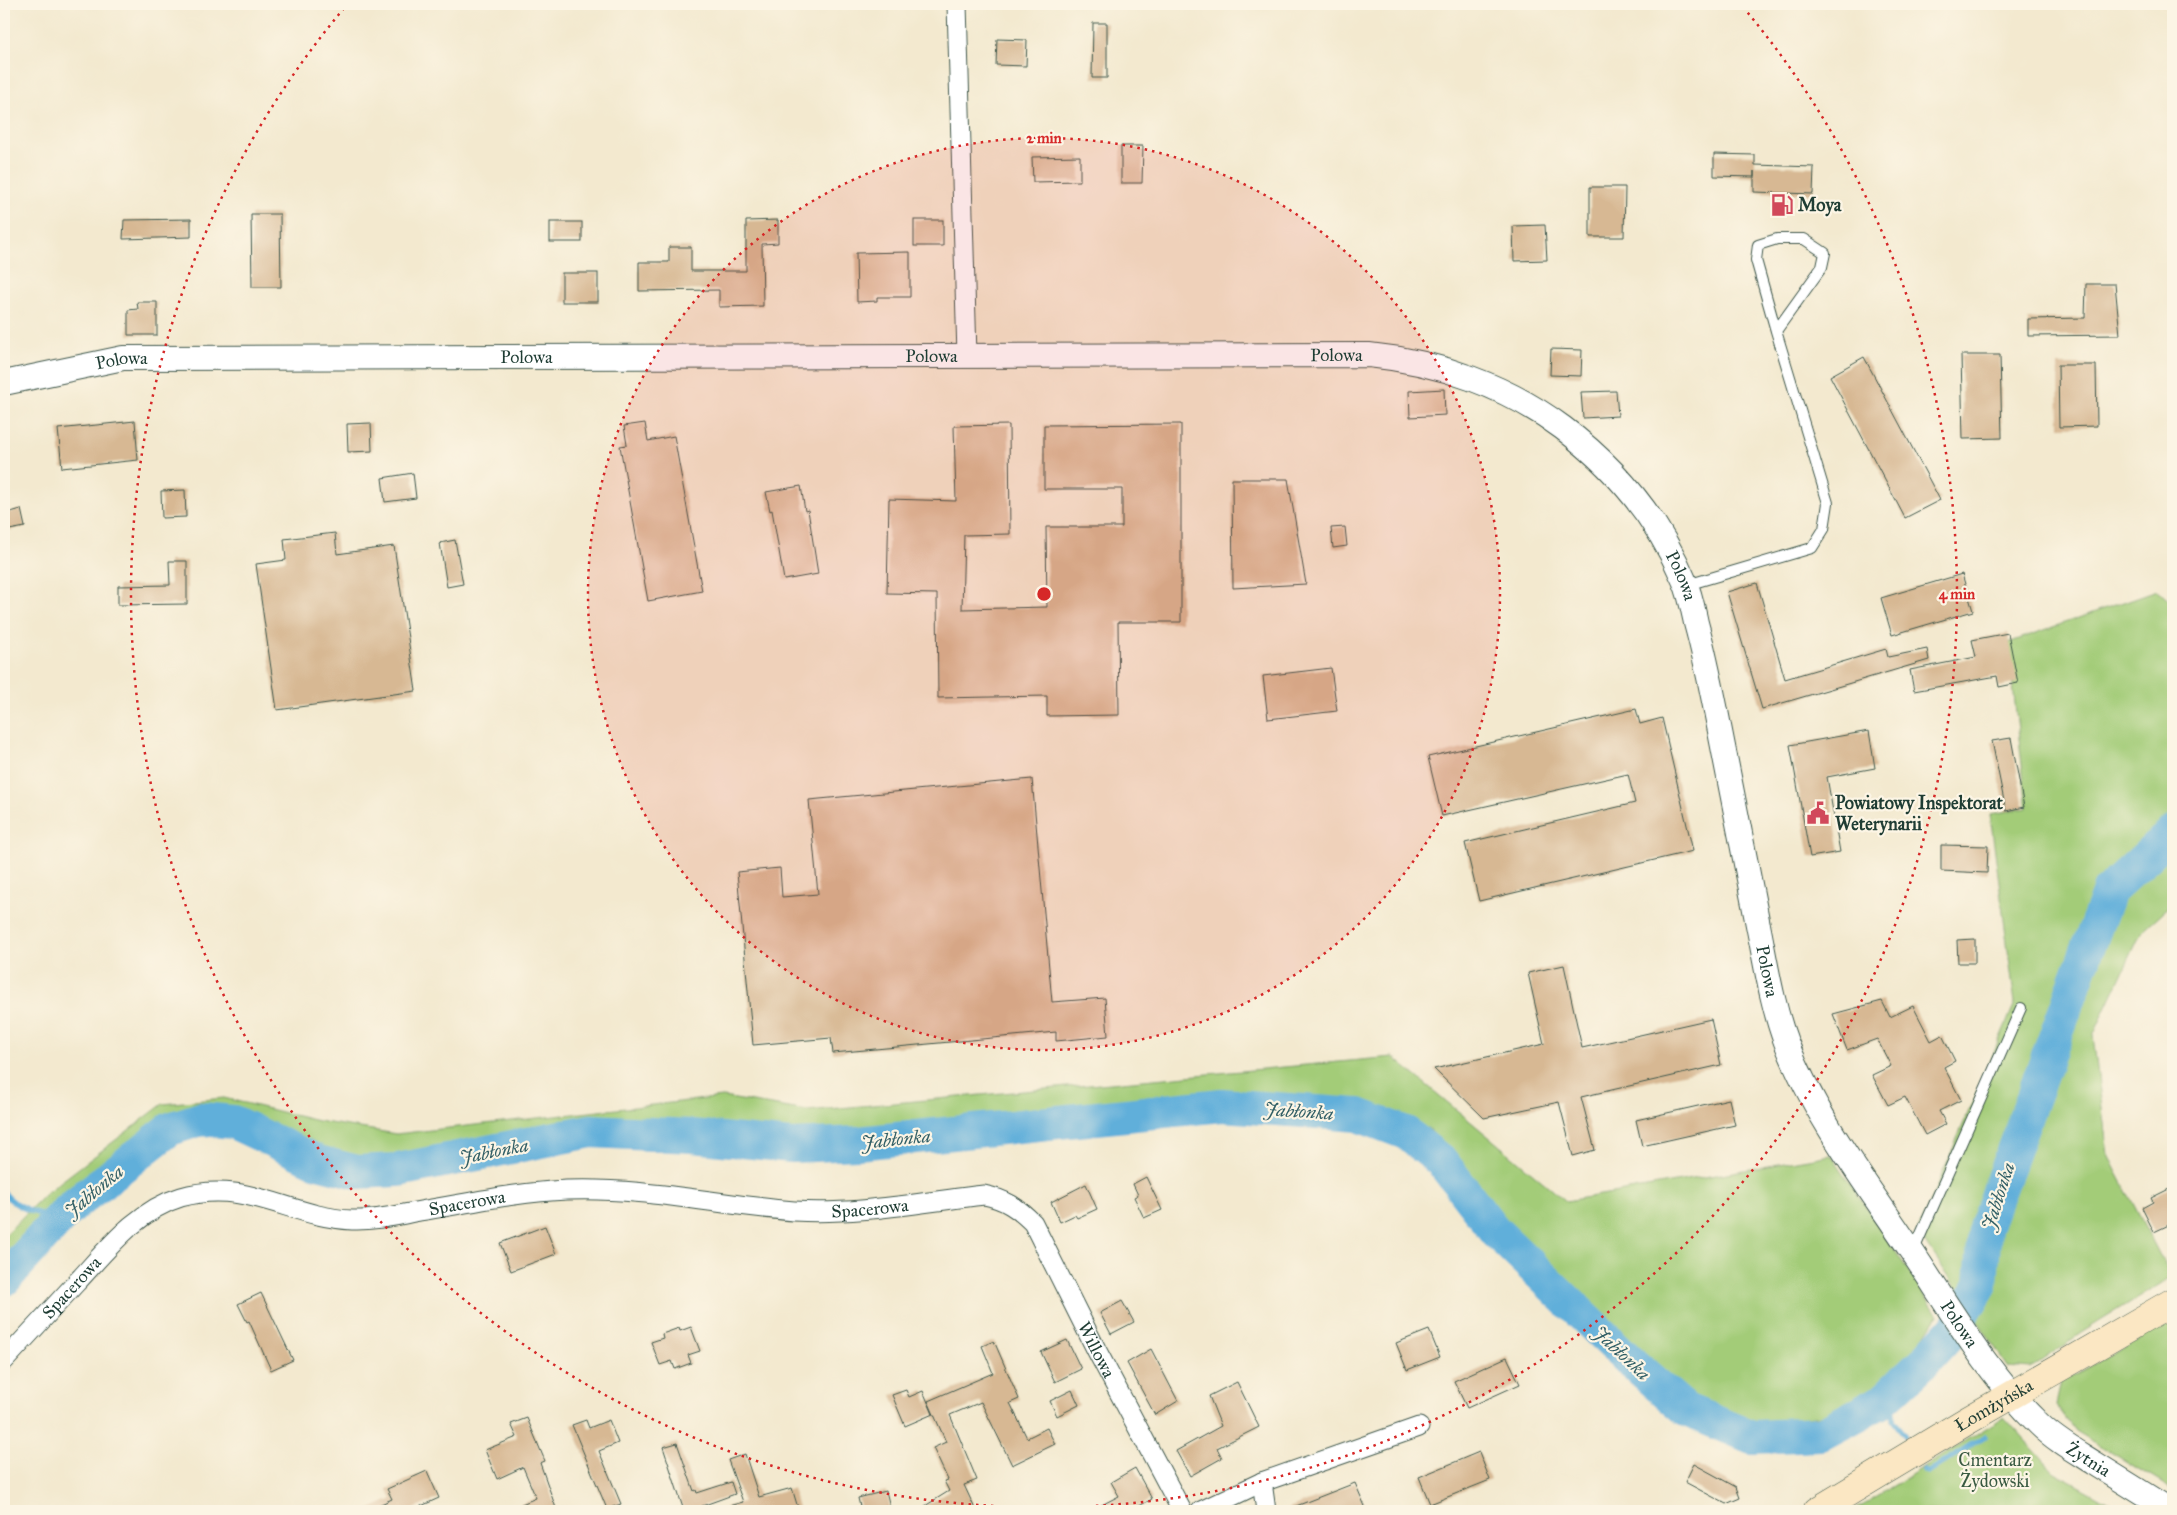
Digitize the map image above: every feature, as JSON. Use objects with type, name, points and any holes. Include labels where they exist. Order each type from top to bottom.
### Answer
[{"type":"main road","name":"Łomżyńska","points":[[1817,1511],[2173,1302]]},
{"type":"street","points":[[957,4],[967,356]]},
{"type":"street","name":"Polowa","points":[[4,383],[123,358],[1369,355],[1414,361],[1438,367],[1492,386],[1544,414],[1580,441],[1610,468],[1635,497],[1671,552],[1687,585],[1707,664],[1770,986],[1785,1040],[1812,1098],[1843,1149],[1990,1368],[2014,1396]]},
{"type":"street","name":"Spacerowa","points":[[4,1361],[138,1220],[181,1197],[203,1193],[226,1191],[255,1196],[334,1218],[350,1220],[387,1217],[509,1196],[566,1190],[613,1190],[658,1193],[795,1211],[853,1210],[984,1195],[999,1198]]},
{"type":"street","name":"Willowa","points":[[999,1198],[1017,1208],[1033,1223],[1097,1351],[1182,1511]]},
{"type":"street","name":"Żytnia","points":[[2014,1396],[2038,1424],[2060,1442],[2171,1511]]},
{"type":"street","points":[[1201,1511],[1262,1482],[1419,1427]]},
{"type":"street","points":[[1262,1482],[1266,1511]]},
{"type":"lane","points":[[1687,585],[1812,548],[1824,529],[1828,503],[1776,331],[1756,260],[1758,245],[1777,239],[1804,239],[1825,253],[1822,267],[1776,331]]},
{"type":"lane","points":[[1913,1253],[2021,1008]]},
{"type":"green space","points":[[2157,590],[2173,604],[2173,903],[2142,931],[2093,1036],[2108,1155],[2171,1277],[2081,1333],[2031,1368],[2007,1366],[1918,1230],[2015,1003],[1990,814],[2027,808],[2008,643]]},
{"type":"green space","points":[[1393,1057],[1566,1201],[1831,1155],[1938,1315],[1903,1372],[1840,1413],[1757,1426],[1711,1407],[1655,1369],[1499,1214],[1430,1130],[1380,1107],[1272,1094],[815,1136],[767,1136],[684,1121],[594,1122],[375,1158],[324,1152],[232,1112],[202,1112],[172,1122],[63,1199],[4,1263],[4,1236],[46,1193],[163,1104],[224,1098],[318,1121],[396,1134],[723,1097],[807,1111]]},
{"type":"green space","points":[[2173,1321],[2173,1490],[2076,1431],[2056,1405],[2061,1382]]},
{"type":"green space","name":"Cmentarz Żydowski","points":[[2004,1417],[2053,1471],[2125,1511],[1853,1511]]},
{"type":"building","points":[[1093,23],[1107,23],[1107,78],[1092,78]]},
{"type":"building","points":[[997,39],[1027,40],[1026,66],[996,65]]},
{"type":"building","points":[[1121,146],[1143,146],[1142,183],[1121,183]]},
{"type":"building","points":[[1714,154],[1755,155],[1755,165],[1814,167],[1813,194],[1754,192],[1754,177],[1714,176]]},
{"type":"building","points":[[1080,156],[1080,181],[1033,182],[1032,157]]},
{"type":"building","points":[[1590,187],[1625,187],[1624,237],[1590,237]]},
{"type":"building","points":[[251,214],[280,214],[281,287],[252,287]]},
{"type":"building","points":[[191,219],[191,237],[123,239],[124,220]]},
{"type":"building","points":[[778,220],[778,243],[762,244],[763,306],[719,307],[719,290],[639,291],[639,262],[669,262],[669,247],[691,247],[691,271],[746,271],[746,221]]},
{"type":"building","points":[[914,220],[943,220],[943,246],[914,246]]},
{"type":"building","points":[[550,222],[582,222],[582,242],[550,242]]},
{"type":"building","points":[[1545,225],[1547,260],[1514,261],[1513,226]]},
{"type":"building","points":[[910,252],[910,297],[877,297],[877,301],[857,302],[856,253]]},
{"type":"building","points":[[562,273],[598,273],[598,302],[562,302]]},
{"type":"building","points":[[2086,284],[2115,284],[2120,335],[2028,336],[2028,319],[2085,318]]},
{"type":"building","points":[[137,302],[157,302],[157,335],[128,335],[128,310],[138,309]]},
{"type":"building","points":[[1551,349],[1582,350],[1581,376],[1550,375]]},
{"type":"building","points":[[1961,355],[2000,355],[2002,438],[1963,439]]},
{"type":"building","points":[[1864,357],[1940,500],[1905,518],[1830,376]]},
{"type":"building","points":[[2058,365],[2096,365],[2097,426],[2059,427]]},
{"type":"building","points":[[1444,389],[1445,415],[1410,417],[1409,391]]},
{"type":"building","points":[[1616,391],[1618,416],[1583,418],[1581,392]]},
{"type":"building","points":[[135,421],[138,460],[62,468],[58,429]]},
{"type":"building","points":[[371,423],[372,451],[348,452],[347,424]]},
{"type":"building","points":[[645,423],[648,441],[674,436],[702,591],[648,601],[620,446],[627,445],[624,426]]},
{"type":"building","points":[[1181,424],[1181,622],[1118,622],[1119,715],[1047,716],[1047,696],[938,698],[937,594],[887,593],[889,499],[956,501],[954,426],[1009,425],[1010,534],[964,535],[962,609],[1047,607],[1046,527],[1122,527],[1122,489],[1044,489],[1044,425]]},
{"type":"building","points":[[413,473],[416,498],[385,502],[382,478]]},
{"type":"building","points":[[1232,479],[1288,479],[1306,584],[1233,588]]},
{"type":"building","points":[[801,486],[805,511],[808,510],[818,574],[784,580],[772,510],[770,511],[766,492]]},
{"type":"building","points":[[185,490],[186,517],[162,518],[161,491]]},
{"type":"building","points":[[21,509],[25,527],[4,531],[4,514]]},
{"type":"building","points":[[1345,527],[1347,546],[1333,548],[1331,528]]},
{"type":"building","points":[[335,533],[337,554],[394,546],[416,691],[277,710],[256,564],[286,560],[284,539]]},
{"type":"building","points":[[455,540],[463,584],[447,587],[440,543]]},
{"type":"building","points":[[169,561],[187,561],[187,604],[118,605],[118,586],[170,585]]},
{"type":"building","points":[[1962,574],[1973,611],[1892,635],[1881,598]]},
{"type":"building","points":[[1757,583],[1785,679],[1886,649],[1888,657],[1927,649],[1929,660],[1762,709],[1727,592]]},
{"type":"building","points":[[2008,633],[2018,683],[1999,687],[1997,676],[1914,691],[1910,670],[1976,657],[1972,640]]},
{"type":"building","points":[[1331,668],[1337,711],[1268,719],[1263,676]]},
{"type":"building","points":[[1636,709],[1640,724],[1662,718],[1693,851],[1479,901],[1465,843],[1635,803],[1628,774],[1442,816],[1428,757]]},
{"type":"building","name":"Powiatowy Inspektorat Weterynarii","points":[[1869,731],[1875,768],[1827,777],[1840,852],[1810,857],[1790,745]]},
{"type":"building","points":[[2011,738],[2024,807],[2006,811],[1992,741]]},
{"type":"building","points":[[1032,779],[1052,1002],[1105,998],[1108,1036],[1056,1041],[1056,1032],[833,1053],[831,1038],[753,1045],[737,872],[780,868],[782,897],[818,894],[809,800]]},
{"type":"building","points":[[1941,845],[1988,846],[1987,873],[1941,871]]},
{"type":"building","points":[[1975,939],[1975,963],[1958,963],[1957,940]]},
{"type":"building","points":[[1564,965],[1582,1048],[1711,1019],[1721,1065],[1581,1097],[1595,1150],[1573,1156],[1559,1102],[1484,1118],[1434,1069],[1544,1044],[1528,973]]},
{"type":"building","points":[[1882,1001],[1890,1017],[1913,1006],[1931,1041],[1942,1035],[1955,1061],[1944,1067],[1961,1100],[1939,1111],[1946,1124],[1925,1135],[1905,1097],[1888,1105],[1872,1075],[1891,1066],[1877,1039],[1847,1050],[1833,1014]]},
{"type":"building","points":[[1729,1099],[1735,1125],[1642,1146],[1636,1120]]},
{"type":"building","points":[[1146,1177],[1162,1210],[1144,1218],[1134,1197],[1138,1195],[1133,1184]]},
{"type":"building","points":[[1086,1184],[1097,1209],[1077,1218],[1075,1215],[1060,1222],[1051,1202]]},
{"type":"building","points":[[2173,1187],[2173,1223],[2154,1232],[2142,1208],[2153,1202],[2151,1198]]},
{"type":"building","points":[[545,1226],[556,1254],[511,1271],[500,1243]]},
{"type":"building","points":[[261,1293],[293,1360],[271,1370],[249,1321],[247,1322],[238,1304]]},
{"type":"building","points":[[1122,1301],[1134,1322],[1111,1334],[1100,1313]]},
{"type":"building","points":[[691,1327],[700,1351],[688,1355],[691,1363],[675,1369],[672,1361],[660,1365],[651,1342],[663,1338],[662,1334],[679,1328],[680,1331]]},
{"type":"building","points":[[1429,1330],[1440,1357],[1407,1370],[1396,1343]]},
{"type":"building","points":[[1067,1340],[1081,1369],[1055,1382],[1041,1352]]},
{"type":"building","points":[[994,1341],[1019,1399],[1010,1403],[1027,1438],[1047,1428],[1055,1444],[1012,1465],[981,1402],[950,1415],[977,1480],[964,1485],[976,1511],[917,1511],[949,1491],[944,1481],[948,1480],[933,1448],[946,1442],[928,1401],[993,1373],[982,1346]]},
{"type":"building","points":[[1151,1349],[1178,1401],[1155,1415],[1127,1363]]},
{"type":"building","points":[[1507,1357],[1520,1384],[1467,1408],[1454,1381]]},
{"type":"building","points":[[1237,1382],[1259,1427],[1217,1448],[1222,1458],[1190,1476],[1176,1451],[1221,1426],[1209,1396]]},
{"type":"building","points":[[906,1390],[909,1397],[923,1391],[933,1414],[905,1426],[892,1395]]},
{"type":"building","points":[[1072,1390],[1079,1405],[1057,1416],[1050,1401]]},
{"type":"building","points":[[527,1418],[545,1461],[540,1463],[557,1511],[505,1511],[536,1498],[523,1467],[497,1479],[485,1450],[517,1437],[511,1424]]},
{"type":"building","points":[[586,1420],[589,1428],[609,1420],[618,1443],[599,1451],[621,1504],[607,1509],[572,1425]]},
{"type":"building","points":[[677,1443],[694,1491],[696,1490],[697,1493],[731,1482],[735,1494],[702,1506],[703,1511],[684,1511],[663,1447]]},
{"type":"building","points":[[1479,1452],[1490,1480],[1430,1504],[1419,1477]]},
{"type":"building","points":[[745,1454],[759,1497],[792,1488],[798,1508],[785,1511],[726,1511],[725,1507],[743,1502],[728,1460]]},
{"type":"building","points":[[1694,1464],[1736,1487],[1740,1498],[1726,1504],[1685,1482]]},
{"type":"building","points":[[1135,1468],[1152,1499],[1130,1511],[1090,1511],[1119,1496],[1111,1482]]},
{"type":"building","points":[[427,1471],[439,1498],[410,1511],[366,1511],[392,1499],[387,1489]]},
{"type":"building","points":[[1355,1483],[1367,1511],[1286,1511],[1286,1510]]},
{"type":"building","points":[[886,1491],[891,1511],[861,1511],[858,1498]]},
{"type":"waterway","name":"Jabłonka","points":[[4,1280],[75,1204],[170,1129],[201,1119],[233,1122],[318,1162],[357,1172],[398,1170],[591,1131],[692,1136],[792,1146],[858,1143],[1222,1105],[1358,1115],[1406,1133],[1442,1162],[1495,1231],[1633,1364],[1686,1410],[1752,1437],[1821,1434],[1881,1402],[1923,1363],[1955,1328],[1981,1284],[1985,1227],[2109,891],[2173,832]]},
{"type":"waterway","points":[[4,1193],[9,1199],[22,1207],[59,1219]]},
{"type":"waterway","points":[[1887,1396],[1893,1403],[1893,1420],[1905,1435]]},
{"type":"waterway","points":[[1925,1470],[1928,1472],[1985,1436]]},
{"type":"place","name":"Moya","points":[[1782,205]]},
{"type":"place","name":"Powiatowy Inspektorat Weterynarii","points":[[1818,813]]}]
